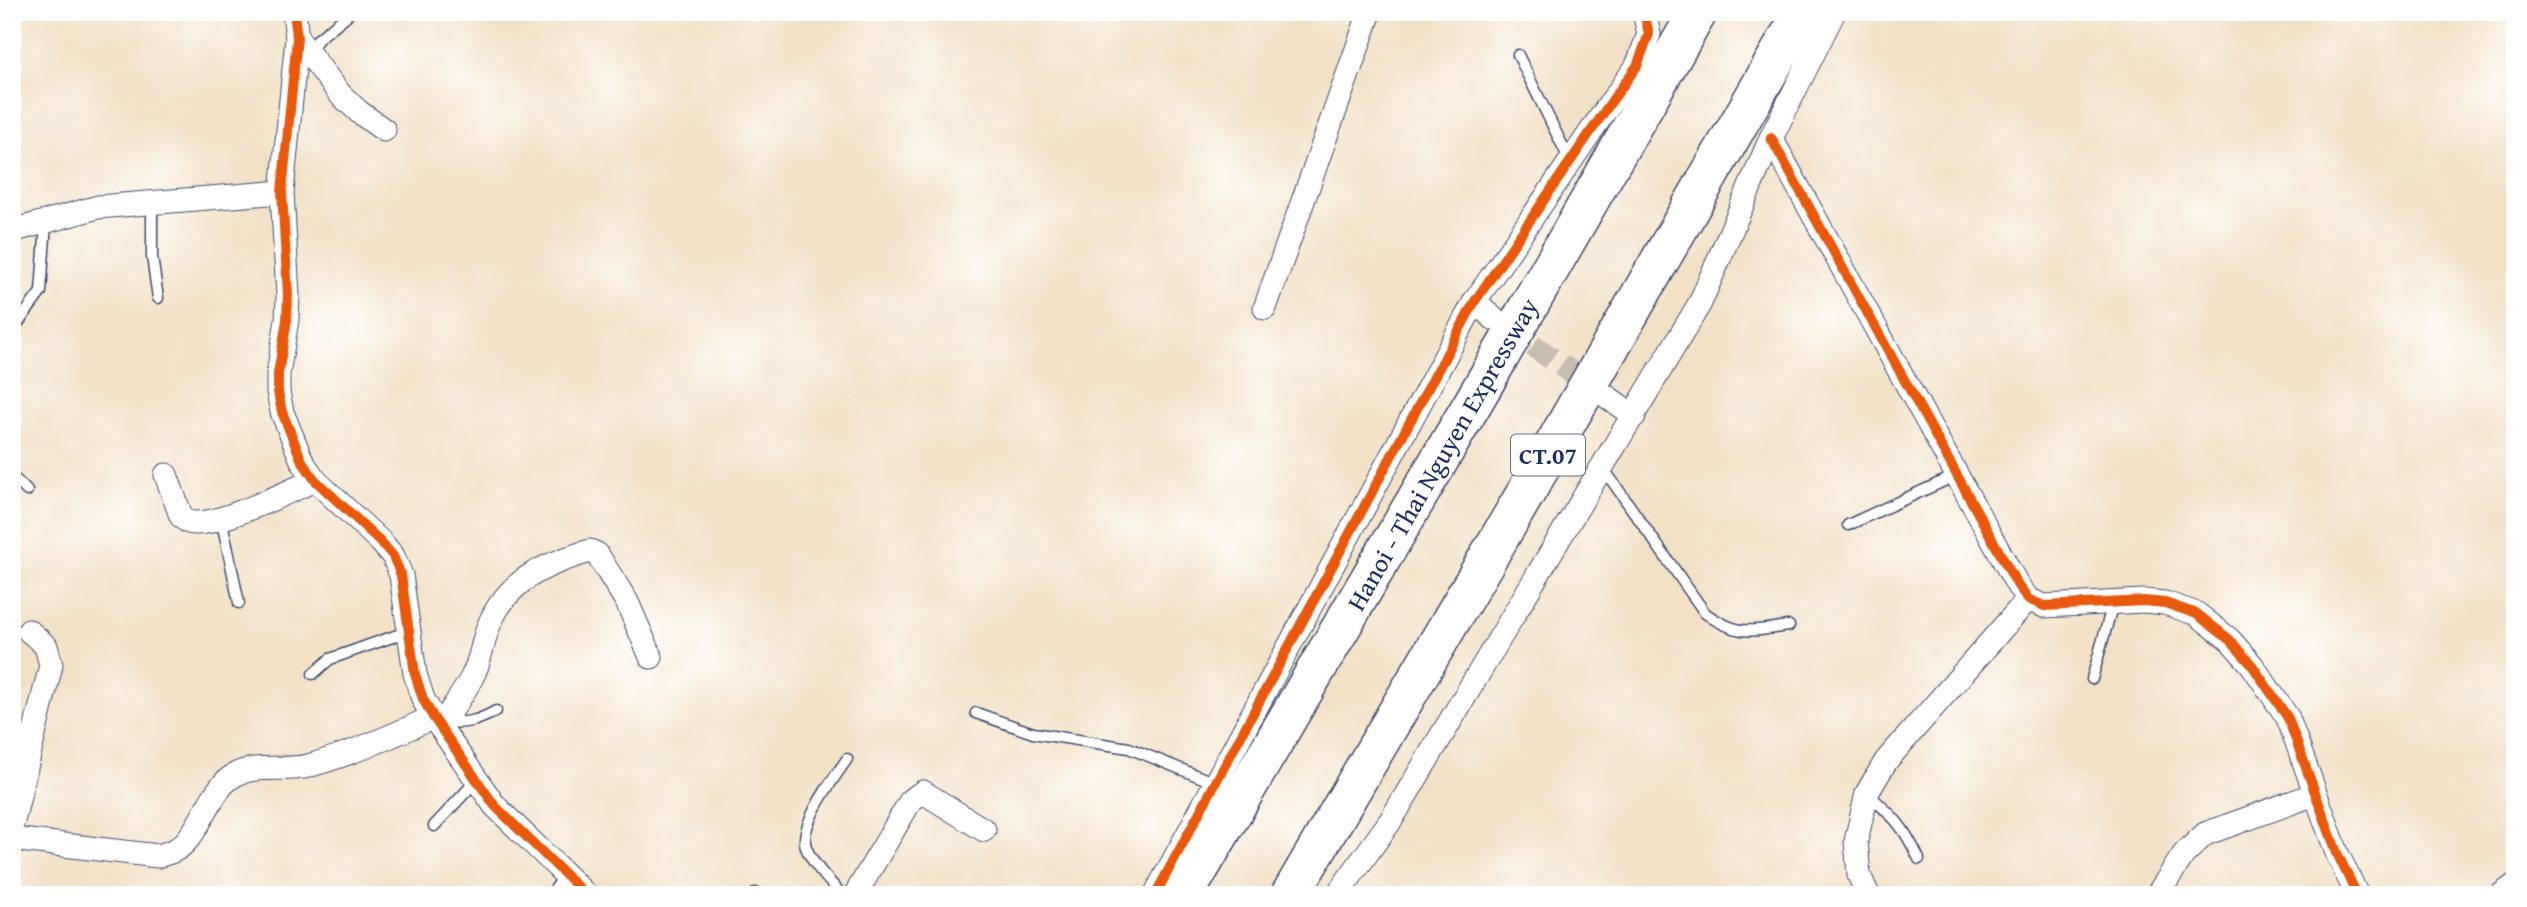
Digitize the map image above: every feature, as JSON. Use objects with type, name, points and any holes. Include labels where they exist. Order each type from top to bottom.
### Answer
[{"type":"highway","name":"Hanoi - Thai Nguyen Expressway","points":[[1184,895],[1481,389],[1698,12]]},
{"type":"highway","name":"CT.07","points":[[1290,895],[1803,12]]},
{"type":"highway","points":[[1177,895],[1242,762],[1309,647],[1481,389]]},
{"type":"street","points":[[294,12],[303,45],[340,94],[384,130]]},
{"type":"street","points":[[1265,308],[1370,12]]},
{"type":"street","points":[[1155,895],[1475,301],[1637,66],[1649,34],[1644,12]]},
{"type":"street","points":[[1337,895],[1391,820],[1700,303],[1771,138],[1834,12]]},
{"type":"street","points":[[303,45],[282,192],[288,295],[278,374],[282,412],[302,461],[314,480],[382,542],[393,556],[401,575],[415,674],[423,699],[440,722],[473,784],[516,828],[557,886],[586,895]]},
{"type":"street","points":[[1771,138],[2018,586],[2028,599],[2043,606],[2144,601],[2165,603],[2197,614],[2230,640],[2252,665],[2288,718],[2337,853],[2357,895]]},
{"type":"street","points":[[12,231],[98,207],[282,192]]},
{"type":"street","points":[[1475,301],[1493,318]]},
{"type":"street","points":[[1606,396],[1633,416]]},
{"type":"street","points":[[166,475],[185,521],[194,523],[221,517],[314,480]]},
{"type":"street","points":[[12,839],[158,856],[175,850],[190,836],[220,788],[234,775],[251,770],[308,766],[440,722],[473,676],[489,625],[503,600],[521,580],[565,559],[590,551],[597,555],[626,601],[651,657]]},
{"type":"street","points":[[1868,895],[1859,875],[1856,841],[1867,793],[1886,761],[2028,599]]},
{"type":"street","points":[[12,825],[51,665],[46,646],[29,631]]},
{"type":"street","points":[[855,895],[916,795],[923,792],[984,830]]},
{"type":"street","points":[[2162,893],[2184,854],[2205,834],[2315,794]]},
{"type":"street","points":[[2501,895],[2515,885]]},
{"type":"lane","points":[[303,45],[318,39],[351,12]]},
{"type":"lane","points":[[1518,55],[1570,161]]},
{"type":"lane","points":[[152,203],[152,257],[158,298]]},
{"type":"lane","points":[[12,331],[41,292],[46,223]]},
{"type":"lane","points":[[1603,468],[1705,613],[1726,628],[1750,631],[1789,626]]},
{"type":"lane","points":[[1848,525],[1957,475]]},
{"type":"lane","points":[[12,476],[27,491]]},
{"type":"lane","points":[[221,517],[239,603]]},
{"type":"lane","points":[[2092,678],[2113,603]]},
{"type":"lane","points":[[313,674],[330,659],[409,631]]},
{"type":"lane","points":[[440,722],[464,723],[479,720],[496,710]]},
{"type":"lane","points":[[976,713],[1006,726],[1033,733],[1129,748],[1215,783]]},
{"type":"lane","points":[[842,895],[810,854],[805,845],[805,832],[847,759]]},
{"type":"lane","points":[[433,826],[473,784]]},
{"type":"lane","points":[[1867,793],[1898,820],[1919,859]]},
{"type":"tunnel","points":[[1505,326],[1598,391]]},
{"type":"cycle path","points":[[294,12],[297,38],[282,192],[288,295],[287,320],[278,374],[282,412],[302,461],[315,480],[393,556],[401,575],[415,674],[423,699],[433,717],[495,806],[586,895]]},
{"type":"cycle path","points":[[1155,895],[1475,301],[1637,66],[1649,34],[1644,12]]},
{"type":"cycle path","points":[[1771,138],[2018,586],[2028,599],[2044,606],[2144,601],[2165,603],[2197,614],[2230,640],[2252,665],[2288,718],[2337,853],[2357,895]]}]
